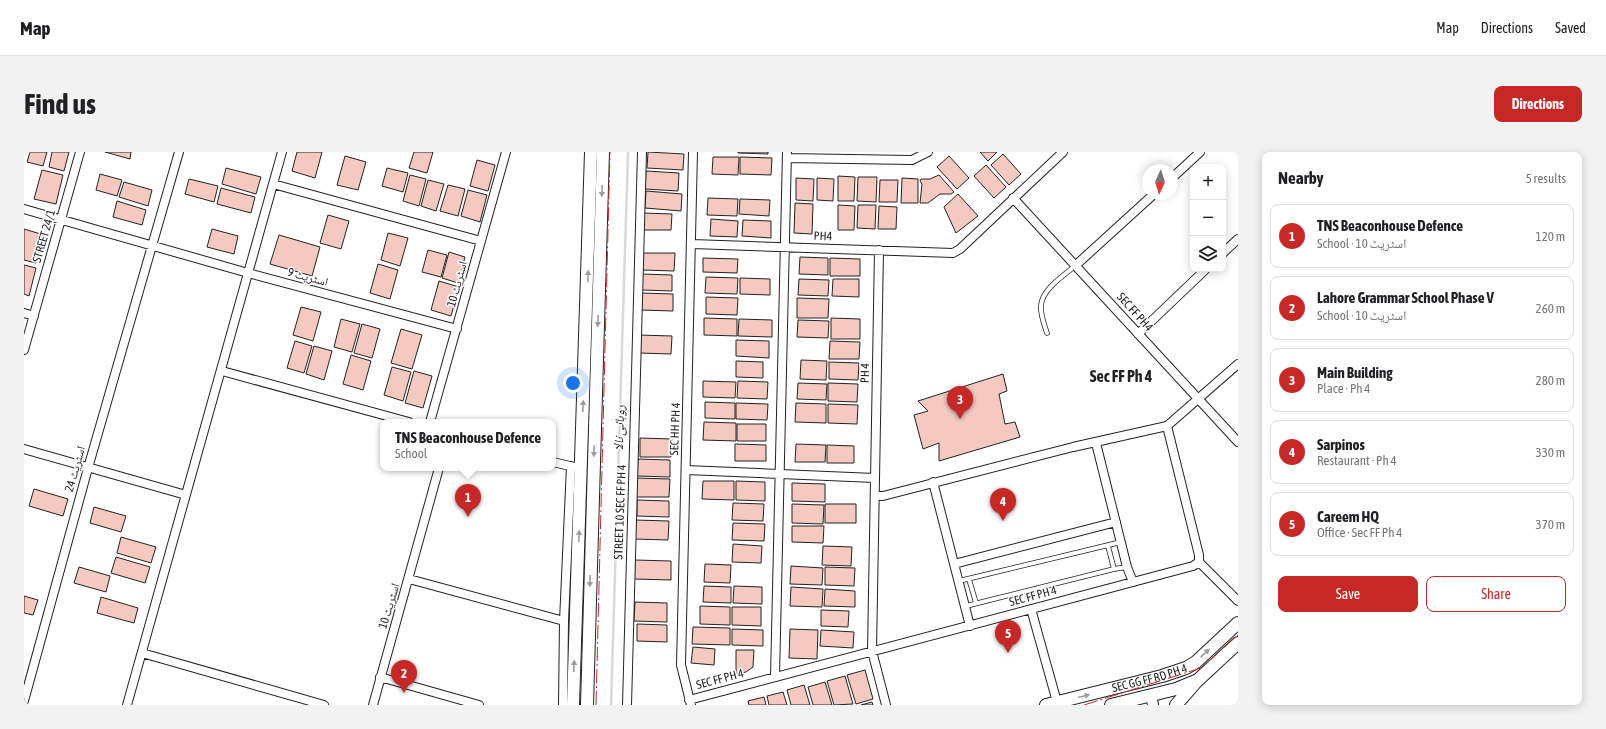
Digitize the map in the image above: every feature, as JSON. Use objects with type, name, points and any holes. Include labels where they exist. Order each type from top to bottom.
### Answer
[{"type":"main road","points":[[573,705],[571,594],[591,152]]},
{"type":"main road","points":[[587,705],[604,152]]},
{"type":"main road","name":"SEC GG FF RD PH 4","points":[[1052,704],[1162,676],[1186,668],[1196,662],[1238,623]]},
{"type":"main road","points":[[1176,705],[1198,680],[1238,643]]},
{"type":"main road","points":[[1111,705],[1152,700],[1198,680]]},
{"type":"street","name":"STREET 24/1","points":[[24,350],[80,152]]},
{"type":"street","points":[[152,245],[179,152]]},
{"type":"street","points":[[128,705],[282,152]]},
{"type":"street","name":"اسٹریٹ 10","points":[[431,419],[506,152]]},
{"type":"street","name":"STREET 10 SEC FF PH 4","points":[[627,705],[642,152]]},
{"type":"street","name":"SEC HH PH 4","points":[[690,702],[681,664],[693,152]]},
{"type":"street","points":[[776,677],[787,155],[912,160],[928,152]]},
{"type":"street","points":[[1013,198],[1063,152]]},
{"type":"street","points":[[1178,172],[1200,152]]},
{"type":"street","points":[[273,184],[481,241]]},
{"type":"street","name":"PH4","points":[[692,244],[953,253],[960,249],[1013,198]]},
{"type":"street","name":"SEC FF PH4","points":[[1013,198],[1238,442]]},
{"type":"street","points":[[1076,265],[1147,200]]},
{"type":"street","name":"اسٹریٹ 9","points":[[24,209],[248,273],[457,330]]},
{"type":"street","points":[[1226,250],[1238,238]]},
{"type":"street","name":"اسٹریٹ 24","points":[[24,701],[88,468],[152,245]]},
{"type":"street","name":"PH 4","points":[[872,651],[879,250]]},
{"type":"street","points":[[1138,334],[1203,272]]},
{"type":"street","points":[[24,313],[34,316]]},
{"type":"street","points":[[874,496],[883,496],[933,482],[1167,426],[1200,400],[1238,364]]},
{"type":"street","points":[[222,371],[398,419]]},
{"type":"street","points":[[1167,426],[1199,556],[1199,562],[1238,601]]},
{"type":"street","points":[[1096,443],[1122,542],[1127,567],[1133,582]]},
{"type":"street","points":[[24,449],[186,496]]},
{"type":"street","points":[[556,463],[576,468]]},
{"type":"street","points":[[686,470],[875,478]]},
{"type":"street","name":"اسٹریٹ 10","points":[[373,705],[438,471]]},
{"type":"street","points":[[933,482],[970,626]]},
{"type":"street","points":[[954,564],[1116,522]]},
{"type":"street","name":"SEC FF PH 4","points":[[690,702],[872,651],[1193,566],[1199,562]]},
{"type":"street","points":[[409,579],[564,621]]},
{"type":"street","points":[[563,705],[564,621],[571,594]]},
{"type":"street","points":[[1031,609],[1052,704]]},
{"type":"street","points":[[872,651],[886,705]]},
{"type":"street","points":[[142,653],[324,705]]},
{"type":"street","points":[[380,678],[479,705]]},
{"type":"lane","points":[[1047,333],[1041,314],[1041,304],[1044,295],[1076,265]]},
{"type":"lane","points":[[959,581],[1122,542]]},
{"type":"lane","points":[[1108,546],[1114,568]]},
{"type":"lane","points":[[966,606],[1114,568],[1127,567]]},
{"type":"lane","points":[[969,579],[976,603]]},
{"type":"building","points":[[30,152],[47,152],[43,166],[27,162]]},
{"type":"building","points":[[52,152],[69,152],[64,171],[49,167]]},
{"type":"building","points":[[105,152],[131,152],[130,159]]},
{"type":"building","points":[[297,152],[322,152],[315,178],[292,171]]},
{"type":"building","points":[[414,152],[433,152],[427,173],[409,168]]},
{"type":"building","points":[[648,152],[684,154],[683,170],[647,168]]},
{"type":"building","points":[[768,152],[768,154],[738,153]]},
{"type":"building","points":[[980,152],[997,152],[988,161]]},
{"type":"building","points":[[1003,154],[1021,174],[1009,185],[991,165]]},
{"type":"building","points":[[345,156],[366,162],[358,190],[337,185]]},
{"type":"building","points":[[949,156],[969,178],[957,189],[937,167]]},
{"type":"building","points":[[713,157],[739,157],[738,175],[712,174]]},
{"type":"building","points":[[740,157],[772,158],[771,175],[740,174]]},
{"type":"building","points":[[477,160],[495,165],[488,191],[470,186]]},
{"type":"building","points":[[986,165],[1006,187],[994,198],[974,176]]},
{"type":"building","points":[[226,168],[261,177],[256,194],[222,184]]},
{"type":"building","points":[[387,168],[408,173],[403,192],[382,186]]},
{"type":"building","points":[[42,170],[63,175],[56,204],[34,199]]},
{"type":"building","points":[[646,171],[679,173],[678,191],[645,189]]},
{"type":"building","points":[[100,174],[122,180],[117,196],[96,190]]},
{"type":"building","points":[[410,175],[426,179],[419,206],[403,201]]},
{"type":"building","points":[[939,175],[954,192],[951,194],[940,194],[928,203],[920,203],[922,184],[920,181],[921,179],[930,179]]},
{"type":"building","points":[[838,176],[855,177],[854,201],[838,201]]},
{"type":"building","points":[[858,177],[877,177],[876,202],[857,201]]},
{"type":"building","points":[[796,178],[814,179],[813,201],[796,200]]},
{"type":"building","points":[[817,178],[834,179],[833,201],[817,200]]},
{"type":"building","points":[[902,178],[918,179],[918,203],[901,203]]},
{"type":"building","points":[[189,179],[218,186],[214,202],[185,194]]},
{"type":"building","points":[[428,180],[444,184],[436,211],[421,206]]},
{"type":"building","points":[[880,180],[898,180],[897,202],[879,202]]},
{"type":"building","points":[[124,182],[152,190],[148,206],[119,197]]},
{"type":"building","points":[[448,185],[465,189],[458,216],[440,211]]},
{"type":"building","points":[[221,188],[255,197],[251,213],[217,204]]},
{"type":"building","points":[[468,190],[487,195],[480,222],[461,216]]},
{"type":"building","points":[[646,191],[682,194],[681,211],[645,208]]},
{"type":"building","points":[[958,194],[978,216],[956,233],[944,207]]},
{"type":"building","points":[[708,198],[738,199],[737,216],[707,215]]},
{"type":"building","points":[[740,199],[770,200],[769,216],[739,214]]},
{"type":"building","points":[[117,201],[146,210],[142,225],[113,217]]},
{"type":"building","points":[[795,203],[813,204],[812,234],[794,233]]},
{"type":"building","points":[[838,205],[855,206],[854,230],[838,230]]},
{"type":"building","points":[[858,205],[876,205],[875,229],[857,228]]},
{"type":"building","points":[[879,206],[897,207],[896,229],[878,229]]},
{"type":"building","points":[[643,213],[672,214],[671,230],[643,230]]},
{"type":"building","points":[[328,215],[349,221],[341,249],[320,243]]},
{"type":"building","points":[[711,219],[738,221],[737,237],[710,236]]},
{"type":"building","points":[[743,220],[771,221],[771,238],[742,236]]},
{"type":"building","points":[[24,229],[44,235],[36,263],[24,260]]},
{"type":"building","points":[[212,229],[238,236],[234,254],[207,247]]},
{"type":"building","points":[[388,233],[408,238],[400,266],[381,260]]},
{"type":"building","points":[[279,235],[320,247],[312,276],[270,264]]},
{"type":"building","points":[[428,250],[447,255],[441,277],[422,272]]},
{"type":"building","points":[[449,252],[465,257],[458,283],[442,278]]},
{"type":"building","points":[[642,253],[675,253],[674,271],[642,270]]},
{"type":"building","points":[[800,257],[828,258],[828,275],[799,274]]},
{"type":"building","points":[[703,258],[738,259],[737,273],[703,272]]},
{"type":"building","points":[[830,258],[860,259],[860,276],[830,276]]},
{"type":"building","points":[[378,264],[398,270],[390,299],[370,293]]},
{"type":"building","points":[[24,265],[36,268],[29,296],[24,294]]},
{"type":"building","points":[[642,274],[672,275],[672,291],[642,290]]},
{"type":"building","points":[[706,277],[738,278],[737,294],[705,293]]},
{"type":"building","points":[[740,278],[770,279],[770,295],[740,294]]},
{"type":"building","points":[[799,279],[829,280],[828,296],[798,295]]},
{"type":"building","points":[[833,279],[859,279],[859,297],[832,296]]},
{"type":"building","points":[[439,281],[459,287],[451,316],[431,310]]},
{"type":"building","points":[[641,293],[673,294],[673,311],[641,310]]},
{"type":"building","points":[[706,297],[738,298],[737,315],[706,314]]},
{"type":"building","points":[[797,298],[829,299],[828,318],[797,318]]},
{"type":"building","points":[[301,307],[321,312],[313,341],[293,335]]},
{"type":"building","points":[[704,318],[737,319],[737,336],[704,335]]},
{"type":"building","points":[[831,318],[860,319],[860,339],[831,339]]},
{"type":"building","points":[[341,319],[360,324],[352,352],[334,347]]},
{"type":"building","points":[[739,319],[772,320],[772,337],[738,336]]},
{"type":"building","points":[[798,320],[829,321],[828,338],[797,337]]},
{"type":"building","points":[[362,324],[380,329],[372,358],[354,353]]},
{"type":"building","points":[[401,329],[422,335],[412,369],[391,363]]},
{"type":"building","points":[[639,335],[672,336],[671,354],[639,353]]},
{"type":"building","points":[[736,340],[769,341],[769,358],[736,356]]},
{"type":"building","points":[[295,341],[312,346],[304,373],[287,368]]},
{"type":"building","points":[[830,341],[860,342],[859,359],[829,359]]},
{"type":"building","points":[[314,346],[332,351],[324,380],[306,374]]},
{"type":"building","points":[[351,355],[371,361],[363,390],[343,384]]},
{"type":"building","points":[[801,360],[827,361],[826,380],[800,379]]},
{"type":"building","points":[[736,361],[763,362],[763,378],[736,377]]},
{"type":"building","points":[[829,362],[859,363],[858,380],[829,379]]},
{"type":"building","points":[[392,367],[411,372],[403,401],[384,395]]},
{"type":"building","points":[[414,371],[432,376],[423,408],[405,403]]},
{"type":"building","points":[[1003,374],[1007,391],[999,394],[1005,424],[1015,422],[1020,437],[939,461],[939,443],[923,449],[914,415],[928,411],[918,401]]},
{"type":"building","points":[[703,381],[736,382],[735,398],[703,397]]},
{"type":"building","points":[[738,381],[768,382],[767,399],[737,398]]},
{"type":"building","points":[[798,383],[827,384],[826,400],[797,399]]},
{"type":"building","points":[[828,383],[858,384],[857,402],[828,401]]},
{"type":"building","points":[[705,402],[735,403],[735,419],[705,418]]},
{"type":"building","points":[[736,403],[768,404],[767,420],[736,419]]},
{"type":"building","points":[[796,403],[826,404],[826,423],[795,422]]},
{"type":"building","points":[[828,404],[858,405],[857,424],[828,423]]},
{"type":"building","points":[[704,422],[736,423],[736,441],[703,440]]},
{"type":"building","points":[[737,424],[766,424],[766,441],[737,441]]},
{"type":"building","points":[[640,438],[672,439],[671,457],[640,457]]},
{"type":"building","points":[[735,444],[766,445],[766,461],[735,461]]},
{"type":"building","points":[[796,444],[826,445],[825,462],[795,462]]},
{"type":"building","points":[[827,445],[854,446],[854,463],[827,463]]},
{"type":"building","points":[[638,459],[670,460],[670,477],[637,476]]},
{"type":"building","points":[[636,478],[670,479],[669,497],[636,497]]},
{"type":"building","points":[[703,481],[734,481],[734,500],[702,499]]},
{"type":"building","points":[[736,481],[765,482],[765,501],[736,500]]},
{"type":"building","points":[[792,483],[825,484],[825,502],[792,501]]},
{"type":"building","points":[[34,489],[68,499],[63,516],[29,506]]},
{"type":"building","points":[[637,500],[669,501],[669,517],[637,516]]},
{"type":"building","points":[[733,503],[764,504],[763,521],[732,520]]},
{"type":"building","points":[[792,504],[824,505],[823,524],[792,523]]},
{"type":"building","points":[[825,504],[856,504],[856,523],[825,523]]},
{"type":"building","points":[[94,507],[126,516],[121,532],[90,523]]},
{"type":"building","points":[[635,520],[669,521],[668,540],[634,539]]},
{"type":"building","points":[[733,523],[765,524],[764,541],[732,540]]},
{"type":"building","points":[[792,526],[824,526],[823,543],[792,542]]},
{"type":"building","points":[[121,537],[156,547],[151,563],[117,553]]},
{"type":"building","points":[[733,544],[762,546],[761,563],[732,562]]},
{"type":"building","points":[[823,546],[852,547],[851,566],[822,565]]},
{"type":"building","points":[[116,557],[150,567],[145,583],[111,573]]},
{"type":"building","points":[[635,560],[671,561],[671,580],[634,579]]},
{"type":"building","points":[[705,564],[731,565],[730,583],[704,582]]},
{"type":"building","points":[[791,566],[823,568],[822,585],[790,584]]},
{"type":"building","points":[[79,567],[110,576],[106,592],[74,583]]},
{"type":"building","points":[[825,567],[855,568],[854,586],[825,585]]},
{"type":"building","points":[[704,586],[731,587],[731,603],[703,602]]},
{"type":"building","points":[[734,586],[762,587],[762,604],[733,603]]},
{"type":"building","points":[[791,587],[823,589],[822,607],[790,606]]},
{"type":"building","points":[[825,589],[855,591],[855,607],[824,606]]},
{"type":"building","points":[[24,596],[38,600],[33,615],[24,613]]},
{"type":"building","points":[[101,597],[138,608],[134,623],[97,613]]},
{"type":"building","points":[[635,602],[667,603],[667,622],[634,621]]},
{"type":"building","points":[[700,606],[730,607],[730,625],[700,624]]},
{"type":"building","points":[[732,607],[761,607],[761,626],[732,625]]},
{"type":"building","points":[[821,610],[849,611],[848,627],[821,626]]},
{"type":"building","points":[[637,624],[667,625],[667,642],[637,641]]},
{"type":"building","points":[[693,627],[730,628],[730,645],[692,644]]},
{"type":"building","points":[[732,629],[763,630],[763,646],[732,645]]},
{"type":"building","points":[[790,629],[818,630],[817,659],[789,658]]},
{"type":"building","points":[[821,630],[854,632],[853,648],[820,646]]},
{"type":"building","points":[[693,647],[715,649],[714,665],[691,663]]},
{"type":"building","points":[[736,650],[754,650],[753,667],[746,672],[736,674]]},
{"type":"building","points":[[865,670],[873,699],[856,704],[847,675]]},
{"type":"building","points":[[845,676],[853,704],[834,705],[827,681]]},
{"type":"building","points":[[825,682],[832,705],[813,705],[808,687]]},
{"type":"building","points":[[804,685],[810,705],[791,705],[787,690]]},
{"type":"building","points":[[783,692],[787,705],[769,705],[767,696]]},
{"type":"building","points":[[764,697],[766,705],[749,705],[748,701]]},
{"type":"building","points":[[872,702],[873,705],[861,705]]},
{"type":"waterway","name":"روہائی نالا","points":[[611,705],[628,152]]},
{"type":"power","points":[[596,705],[610,152]]},
{"type":"power","points":[[1084,705],[1201,668],[1238,635]]},
{"type":"place","name":"Main Building","points":[[960,419]]},
{"type":"place","name":"TNS Beaconhouse Defence","points":[[468,517]]},
{"type":"place","name":"Sarpinos","points":[[1003,521]]},
{"type":"place","name":"Careem HQ","points":[[1008,653]]},
{"type":"place","name":"Lahore Grammar School Phase V","points":[[404,693]]},
{"type":"district","name":"Sec FF Ph 4","points":[[1121,376]]}]
